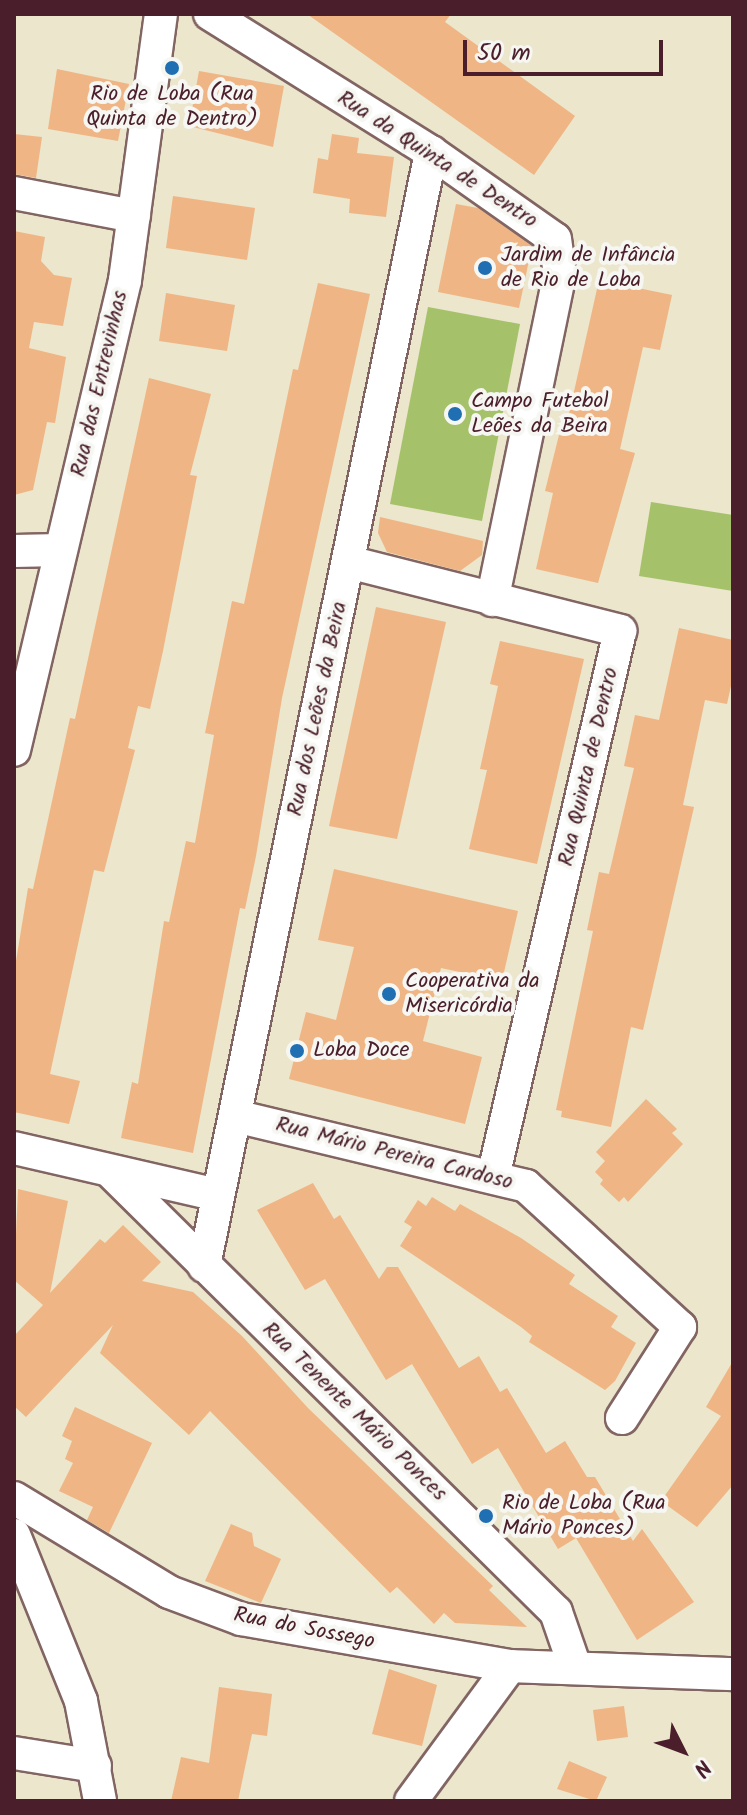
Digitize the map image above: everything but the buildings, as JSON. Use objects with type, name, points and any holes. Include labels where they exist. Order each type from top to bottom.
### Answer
[{"type":"street","name":"Rua das Entrevinhas","points":[[14,750],[125,280],[161,14]]},
{"type":"street","name":"Rua da Quinta de Dentro","points":[[210,14],[431,152],[555,239],[560,273],[492,600]]},
{"type":"street","name":"Rua dos Leões da Beira","points":[[204,1266],[431,152]]},
{"type":"street","points":[[14,193],[134,216]]},
{"type":"street","points":[[14,551],[60,550]]},
{"type":"street","name":"Rua Quinta de Dentro","points":[[348,562],[620,631],[493,1177]]},
{"type":"street","name":"Rua Mário Pereira Cardoso","points":[[235,1116],[526,1186],[680,1327],[622,1418]]},
{"type":"street","points":[[14,1148],[218,1195]]},
{"type":"street","name":"Rua Tenente Mário Ponces","points":[[110,1171],[556,1612],[575,1667]]},
{"type":"street","name":"Rua do Sossego","points":[[14,1498],[169,1592],[241,1619],[510,1666],[733,1674]]},
{"type":"street","points":[[14,1535],[81,1701],[100,1801]]},
{"type":"street","points":[[411,1801],[510,1666]]},
{"type":"street","points":[[14,1753],[95,1766]]},
{"type":"green space","name":"Campo Futebol Leões da Beira","points":[[428,307],[520,324],[482,521],[390,504]]},
{"type":"green space","points":[[651,502],[733,515],[733,591],[639,576]]},
{"type":"place","name":"Rio de Loba (Rua Quinta de Dentro)","points":[[172,68]]},
{"type":"place","name":"Jardim de Infância de Rio de Loba","points":[[485,268]]},
{"type":"place","name":"Campo Futebol Leões da Beira","points":[[455,414]]},
{"type":"place","name":"Cooperativa da Misericórdia","points":[[389,994]]},
{"type":"place","name":"Loba Doce","points":[[297,1051]]},
{"type":"place","name":"Rio de Loba (Rua Mário Ponces)","points":[[486,1516]]}]
